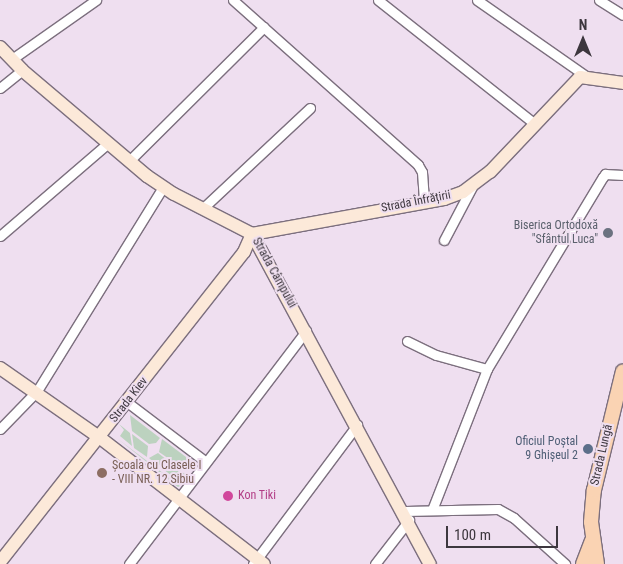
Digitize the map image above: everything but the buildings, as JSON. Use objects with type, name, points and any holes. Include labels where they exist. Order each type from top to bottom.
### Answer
[{"type":"main road","name":"Strada Lungă","points":[[597,564],[592,541],[595,483],[623,371]]},
{"type":"main road","name":"Strada Lungă","points":[[583,564],[592,541]]},
{"type":"street","points":[[12,59],[96,0]]},
{"type":"street","points":[[233,0],[418,165],[422,172],[424,202]]},
{"type":"street","points":[[378,0],[535,124]]},
{"type":"street","points":[[477,0],[586,76],[623,83]]},
{"type":"street","points":[[600,0],[623,15]]},
{"type":"street","points":[[129,160],[264,27]]},
{"type":"street","name":"Strada Câmpului","points":[[0,47],[22,70],[108,143],[164,187],[202,209],[252,234],[407,516],[430,564]]},
{"type":"street","points":[[0,88],[22,70]]},
{"type":"street","name":"Strada Înfrățirii","points":[[252,234],[424,202],[472,187],[577,80],[586,76]]},
{"type":"street","points":[[202,209],[310,108]]},
{"type":"street","points":[[0,236],[108,143]]},
{"type":"street","points":[[432,510],[487,369],[603,176],[606,174],[623,175]]},
{"type":"street","points":[[0,429],[37,391],[164,187]]},
{"type":"street","points":[[444,240],[472,187]]},
{"type":"street","name":"Strada Kiev","points":[[0,562],[244,252],[252,234]]},
{"type":"street","points":[[129,564],[306,331]]},
{"type":"street","points":[[407,341],[444,358],[487,369]]},
{"type":"street","points":[[0,368],[37,391],[179,497],[258,562],[357,425]]},
{"type":"street","points":[[127,402],[206,462]]},
{"type":"street","points":[[375,564],[407,516],[432,510],[482,508],[504,511],[565,564]]},
{"type":"green space","points":[[130,415],[160,438],[156,443],[149,444],[132,431]]},
{"type":"green space","points":[[119,424],[130,433],[132,446],[120,436],[124,430]]},
{"type":"green space","points":[[132,434],[148,446],[147,457],[134,448]]},
{"type":"green space","points":[[118,439],[180,486],[178,487]]},
{"type":"green space","points":[[162,439],[192,462],[175,463],[159,452]]},
{"type":"green space","points":[[158,453],[171,463],[157,465],[149,458]]},
{"type":"green space","points":[[174,466],[185,474],[179,481],[160,467]]},
{"type":"place","name":"Biserica Ortodoxă \"Sfântul Luca\"","points":[[608,233]]},
{"type":"place","name":"Oficiul Poștal 9 Ghișeul 2","points":[[588,449]]},
{"type":"place","name":"Școala cu Clasele I - VIII NR. 12 Sibiu","points":[[102,473]]},
{"type":"place","name":"Kon Tiki","points":[[228,496]]}]
